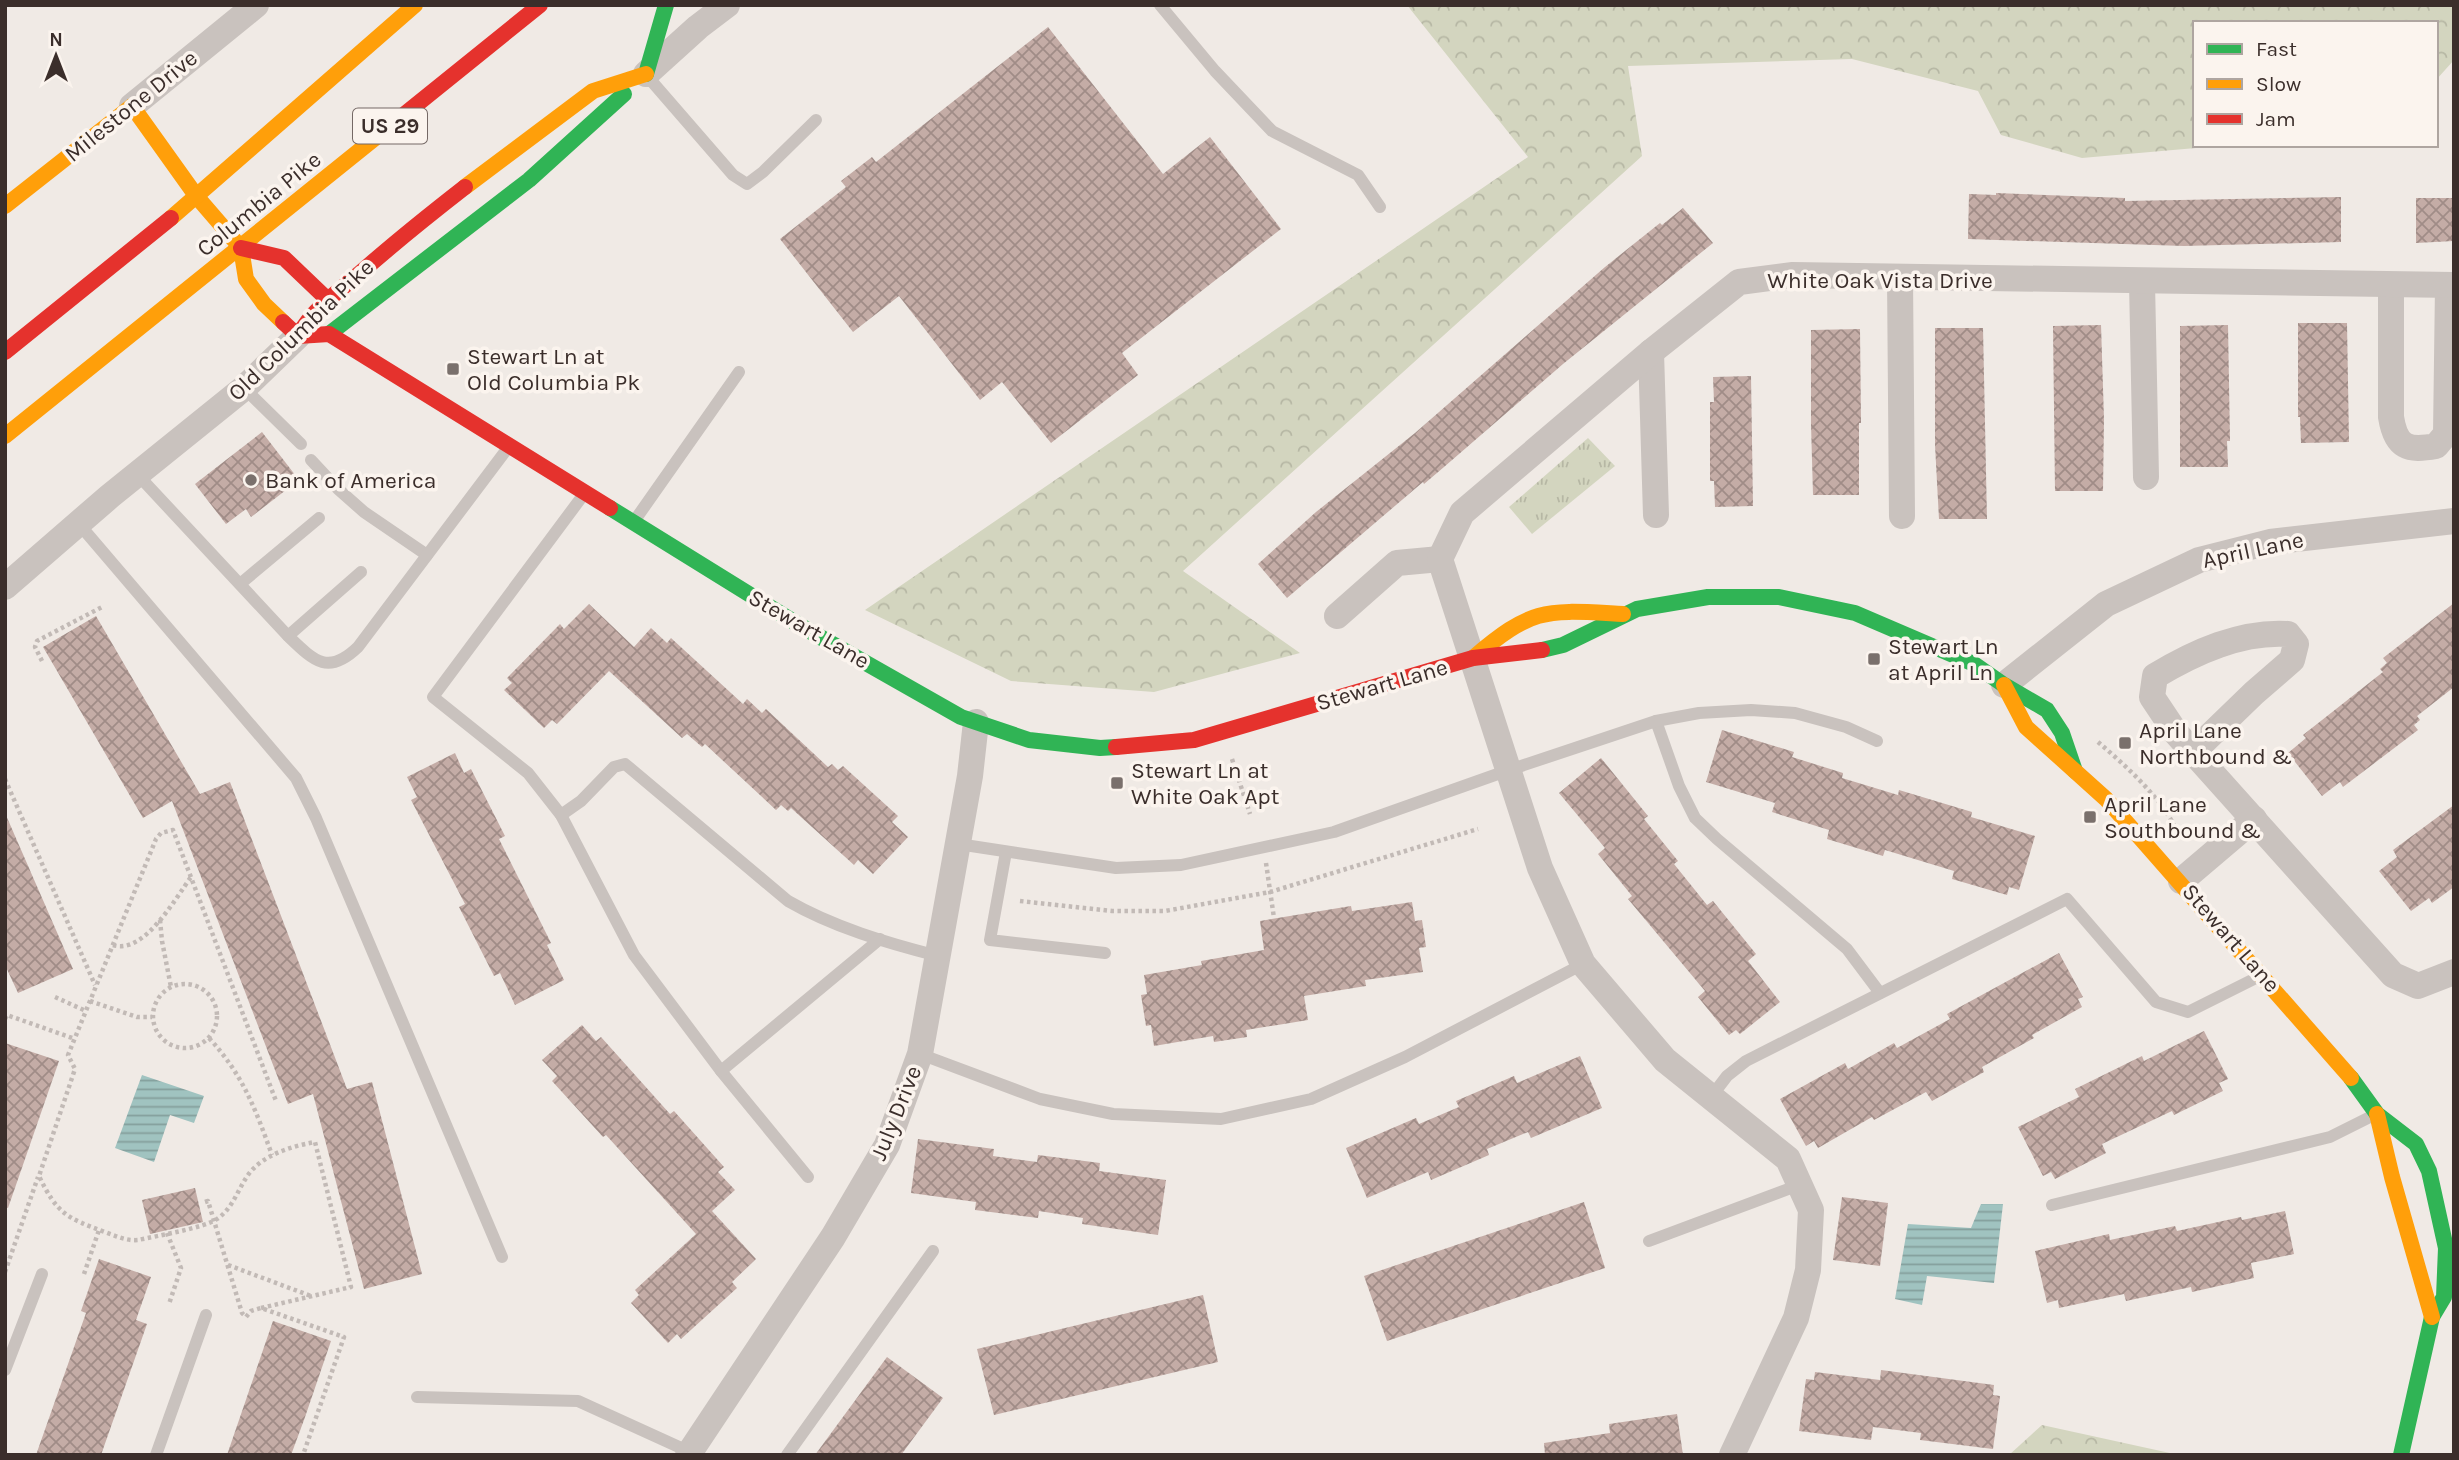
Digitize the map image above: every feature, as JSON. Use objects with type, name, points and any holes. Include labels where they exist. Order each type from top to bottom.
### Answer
[{"type":"main road","name":"Columbia Pike","points":[[5,352],[197,197],[415,5]]},
{"type":"main road","name":"Columbia Pike","points":[[5,436],[540,5]]},
{"type":"main road","points":[[655,5],[656,34]]},
{"type":"main road","points":[[646,74],[666,5]]},
{"type":"main road","name":"Old Columbia Pike","points":[[298,336],[308,318],[409,230],[593,91],[646,74]]},
{"type":"main road","name":"Old Columbia Pike","points":[[329,334],[529,180],[646,74]]},
{"type":"main road","points":[[132,106],[197,197],[241,248],[246,279],[264,304],[298,336],[329,334]]},
{"type":"main road","name":"Milestone Drive","points":[[5,206],[132,106]]},
{"type":"main road","points":[[241,248],[284,258],[328,300]]},
{"type":"main road","name":"Stewart Lane","points":[[329,334],[799,625],[961,717],[1029,740],[1100,748],[1194,740],[1474,658],[1535,652],[1563,645],[1637,609],[1708,597],[1779,597],[1855,613],[1974,664],[2047,710],[2062,733],[2075,771]]},
{"type":"main road","name":"Stewart Lane","points":[[1474,658],[1503,632],[1525,619],[1550,612],[1626,614]]},
{"type":"main road","name":"Stewart Lane","points":[[2004,685],[2026,727],[2106,799],[2181,881],[2361,1089],[2377,1114],[2392,1177],[2443,1317]]},
{"type":"main road","name":"Stewart Lane","points":[[2377,1114],[2416,1144],[2429,1171],[2446,1248],[2443,1317]]},
{"type":"main road","points":[[2401,1455],[2443,1317]]},
{"type":"street","name":"Milestone Drive","points":[[132,106],[256,5]]},
{"type":"street","name":"Old Columbia Pike","points":[[646,74],[727,5]]},
{"type":"street","name":"White Oak Vista Drive","points":[[1440,559],[1462,513],[1651,352],[1739,282],[1793,275],[2451,286]]},
{"type":"street","points":[[1900,277],[1902,516]]},
{"type":"street","points":[[2142,282],[2146,477]]},
{"type":"street","points":[[2391,285],[2391,417],[2397,437],[2404,446],[2417,449],[2436,446],[2446,434],[2451,286]]},
{"type":"street","name":"Old Columbia Pike","points":[[5,587],[137,474],[244,388],[298,336]]},
{"type":"street","points":[[1651,352],[1656,515]]},
{"type":"street","name":"April Lane","points":[[2004,685],[2106,604],[2199,560],[2270,542],[2454,521]]},
{"type":"street","points":[[1337,616],[1397,563],[1440,559],[1541,868],[1583,964],[1665,1060],[1788,1159],[1811,1210],[1808,1270],[1796,1318],[1732,1455]]},
{"type":"street","points":[[2193,752],[2253,693],[2292,660],[2296,643],[2288,634],[2251,635],[2190,656],[2155,676],[2152,697],[2176,733],[2193,752],[2254,818],[2393,975],[2417,986],[2454,972]]},
{"type":"street","name":"July Drive","points":[[689,1454],[833,1237],[887,1145],[920,1054],[970,776],[976,722]]},
{"type":"street","points":[[2181,881],[2254,818]]},
{"type":"lane","points":[[1160,5],[1215,71],[1272,131],[1358,175],[1380,207]]},
{"type":"lane","points":[[646,74],[733,175],[747,184],[816,120]]},
{"type":"lane","points":[[633,523],[739,372]]},
{"type":"lane","points":[[244,388],[301,444]]},
{"type":"lane","points":[[137,474],[288,636],[310,657],[327,664],[345,659],[358,647],[509,446]]},
{"type":"lane","points":[[311,460],[364,512],[427,555]]},
{"type":"lane","points":[[585,493],[433,697],[528,773],[561,815],[634,955],[720,1070],[808,1177]]},
{"type":"lane","points":[[240,584],[318,518]]},
{"type":"lane","points":[[79,524],[296,778],[316,818],[502,1257]]},
{"type":"lane","points":[[288,636],[361,572]]},
{"type":"lane","points":[[958,844],[1116,868],[1181,865],[1334,832],[1656,722],[1699,713],[1751,710],[1796,713],[1846,727],[1877,741]]},
{"type":"lane","points":[[1656,722],[1679,786],[1696,818],[1717,839],[1847,949],[1880,993]]},
{"type":"lane","points":[[561,815],[582,801],[614,767],[625,764],[788,901],[807,912],[880,939],[938,956]]},
{"type":"lane","points":[[1006,852],[990,940],[1105,953]]},
{"type":"lane","points":[[1712,1097],[1727,1076],[1746,1061],[2067,899],[2156,1002],[2188,1012],[2263,975]]},
{"type":"lane","points":[[720,1070],[880,939]]},
{"type":"lane","points":[[920,1054],[1040,1100],[1113,1114],[1221,1119],[1311,1100],[1405,1057],[1583,964]]},
{"type":"lane","points":[[2052,1205],[2330,1137],[2377,1114]]},
{"type":"lane","points":[[1649,1241],[1799,1185]]},
{"type":"lane","points":[[787,1455],[933,1251]]},
{"type":"lane","points":[[5,1370],[42,1275]]},
{"type":"lane","points":[[156,1455],[206,1315]]},
{"type":"lane","points":[[417,1398],[578,1401],[689,1454]]},
{"type":"path","points":[[42,662],[35,647],[37,641],[102,607]]},
{"type":"path","points":[[2094,738],[2120,761],[2165,810],[2177,831]]},
{"type":"path","points":[[1232,758],[1250,814]]},
{"type":"path","points":[[5,779],[95,985]]},
{"type":"path","points":[[1020,901],[1112,911],[1165,911],[1270,892],[1478,829]]},
{"type":"path","points":[[5,1272],[75,1069],[68,1055],[156,839],[161,833],[173,830],[276,1101]]},
{"type":"path","points":[[1266,862],[1274,918]]},
{"type":"path","points":[[113,945],[124,947],[141,940],[191,877]]},
{"type":"path","points":[[160,919],[171,988]]},
{"type":"path","points":[[186,984],[196,986],[213,1000],[217,1021],[209,1038],[198,1046],[176,1048],[159,1037],[152,1017],[159,997],[171,988],[186,984]]},
{"type":"path","points":[[55,997],[86,1011]]},
{"type":"path","points":[[90,1001],[137,1017],[152,1017]]},
{"type":"path","points":[[5,1019],[7,1015],[75,1039]]},
{"type":"path","points":[[209,1038],[242,1079],[272,1155]]},
{"type":"path","points":[[39,1176],[53,1202],[72,1220],[132,1240],[214,1222],[229,1209],[250,1173],[272,1155],[315,1142],[351,1287],[261,1308],[251,1311],[246,1317],[242,1313],[214,1222],[208,1201],[205,1202]]},
{"type":"path","points":[[84,1274],[99,1230]]},
{"type":"path","points":[[167,1233],[181,1268],[169,1304]]},
{"type":"path","points":[[227,1264],[313,1296]]},
{"type":"path","points":[[261,1308],[344,1337],[303,1455]]},
{"type":"green space","points":[[1407,5],[2454,5],[2454,60],[2438,78],[2438,21],[2193,21],[2193,147],[2207,147],[2082,158],[2001,135],[1978,91],[1852,59],[1628,66],[1642,156],[1183,571],[1300,653],[1154,692],[1011,681],[865,610],[1528,157]]},
{"type":"green space","points":[[1588,438],[1615,466],[1532,534],[1509,507]]},
{"type":"green space","points":[[2042,1425],[2179,1455],[2009,1455]]},
{"type":"water","points":[[142,1075],[204,1096],[194,1123],[170,1115],[154,1162],[115,1148]]},
{"type":"water","points":[[1981,1204],[2003,1204],[1994,1283],[1927,1276],[1922,1305],[1895,1299],[1908,1224],[1971,1228]]},
{"type":"building","points":[[1048,27],[1163,174],[1210,137],[1281,229],[1122,353],[1138,375],[1051,443],[1002,382],[980,400],[899,296],[853,332],[780,239],[846,187],[841,181],[872,157],[876,162]]},
{"type":"building","points":[[1969,194],[2125,198],[2125,201],[2341,197],[2341,242],[2184,246],[1968,239]]},
{"type":"building","points":[[2416,198],[2454,198],[2454,241],[2416,243]]},
{"type":"building","points":[[1683,208],[1713,243],[1563,364],[1287,598],[1258,564],[1316,512],[1415,433],[1605,267]]},
{"type":"building","points":[[2298,323],[2347,323],[2349,442],[2301,443],[2298,417]]},
{"type":"building","points":[[2101,325],[2103,491],[2055,491],[2053,326]]},
{"type":"building","points":[[2228,325],[2228,467],[2180,467],[2180,326]]},
{"type":"building","points":[[1935,328],[1983,328],[1987,519],[1939,519],[1935,445]]},
{"type":"building","points":[[1860,329],[1859,495],[1813,495],[1811,330]]},
{"type":"building","points":[[1751,376],[1753,506],[1715,507],[1714,481],[1710,481],[1710,402],[1714,402],[1713,377]]},
{"type":"building","points":[[262,432],[299,480],[251,517],[246,509],[226,524],[195,484]]},
{"type":"building","points":[[2454,603],[2454,687],[2417,716],[2420,720],[2414,725],[2418,730],[2343,787],[2340,782],[2322,796],[2288,753],[2306,738],[2303,735],[2383,672],[2380,669],[2387,663],[2383,658]]},
{"type":"building","points":[[589,604],[634,647],[651,628],[667,643],[671,638],[743,704],[747,699],[762,713],[766,709],[828,767],[832,764],[838,770],[843,766],[898,816],[892,822],[908,837],[873,874],[858,860],[854,865],[791,808],[788,811],[781,805],[776,810],[705,744],[702,747],[687,734],[682,738],[609,671],[557,724],[552,720],[544,728],[504,690],[512,683],[507,678],[560,624],[564,629]]},
{"type":"building","points":[[96,616],[200,794],[230,782],[347,1089],[372,1082],[422,1274],[364,1289],[313,1094],[288,1104],[172,801],[143,818],[43,647]]},
{"type":"building","points":[[1722,730],[1794,752],[1792,757],[1843,773],[1842,778],[1898,795],[1899,790],[1972,812],[1971,817],[2035,836],[2019,890],[2009,887],[2007,895],[1952,879],[1954,871],[1885,850],[1883,856],[1827,839],[1829,830],[1772,812],[1775,803],[1706,782]]},
{"type":"building","points":[[455,753],[464,773],[471,769],[505,836],[499,839],[551,943],[547,945],[564,980],[515,1005],[500,973],[494,976],[459,907],[465,904],[411,800],[417,797],[407,777]]},
{"type":"building","points":[[1601,758],[1648,816],[1644,819],[1678,861],[1674,864],[1707,905],[1713,901],[1756,954],[1748,961],[1780,1002],[1740,1034],[1736,1030],[1729,1035],[1698,997],[1705,991],[1628,899],[1632,896],[1598,854],[1605,848],[1559,793]]},
{"type":"building","points":[[2454,805],[2454,887],[2432,903],[2429,898],[2411,911],[2379,871],[2397,857],[2393,850]]},
{"type":"building","points":[[5,813],[73,969],[18,993],[5,965]]},
{"type":"building","points":[[1412,902],[1415,921],[1422,920],[1426,947],[1419,948],[1423,972],[1365,980],[1366,986],[1304,996],[1308,1020],[1246,1030],[1247,1037],[1214,1042],[1213,1036],[1154,1046],[1151,1025],[1146,1026],[1141,995],[1147,994],[1144,975],[1264,950],[1260,921],[1351,906],[1352,911]]},
{"type":"building","points":[[2059,953],[2083,997],[2078,999],[2082,1007],[1982,1067],[1984,1072],[1932,1101],[1926,1092],[1874,1120],[1872,1117],[1818,1148],[1814,1141],[1806,1146],[1780,1099],[1845,1063],[1848,1069],[1894,1043],[1897,1048],[1950,1019],[1947,1014]]},
{"type":"building","points":[[582,1025],[596,1041],[601,1037],[670,1114],[674,1111],[724,1167],[718,1172],[735,1190],[712,1211],[756,1259],[732,1282],[737,1288],[681,1339],[677,1334],[668,1343],[631,1303],[639,1295],[635,1290],[696,1234],[606,1135],[603,1137],[552,1081],[557,1076],[542,1060]]},
{"type":"building","points":[[2204,1031],[2228,1079],[2219,1083],[2223,1091],[2174,1115],[2172,1111],[2102,1144],[2106,1153],[2055,1179],[2051,1172],[2043,1176],[2018,1127],[2079,1097],[2075,1089],[2142,1056],[2144,1061]]},
{"type":"building","points":[[5,1043],[59,1061],[8,1208],[5,1207]]},
{"type":"building","points":[[1580,1056],[1602,1108],[1531,1138],[1528,1132],[1487,1149],[1489,1155],[1431,1180],[1428,1172],[1367,1198],[1346,1148],[1416,1118],[1419,1124],[1459,1107],[1456,1101],[1514,1076],[1517,1083]]},
{"type":"building","points":[[918,1139],[994,1149],[993,1156],[1037,1162],[1038,1155],[1100,1163],[1099,1171],[1166,1180],[1158,1235],[1082,1224],[1083,1218],[1039,1211],[1038,1218],[975,1210],[976,1202],[911,1193]]},
{"type":"building","points":[[195,1188],[203,1222],[150,1234],[142,1200]]},
{"type":"building","points":[[1842,1197],[1888,1203],[1880,1266],[1833,1260]]},
{"type":"building","points":[[1584,1202],[1605,1268],[1387,1341],[1364,1276]]},
{"type":"building","points":[[2285,1211],[2294,1254],[2251,1263],[2254,1278],[2192,1292],[2191,1287],[2126,1301],[2124,1294],[2059,1308],[2058,1300],[2047,1303],[2035,1251],[2109,1234],[2110,1240],[2175,1226],[2177,1231],[2241,1217],[2242,1220]]},
{"type":"building","points":[[99,1259],[151,1277],[136,1320],[147,1324],[101,1455],[36,1455],[86,1313],[81,1311]]},
{"type":"building","points":[[1203,1295],[1218,1362],[994,1415],[977,1349]]},
{"type":"building","points":[[273,1321],[331,1341],[304,1420],[291,1455],[227,1455]]},
{"type":"building","points":[[887,1357],[943,1398],[901,1455],[815,1455]]},
{"type":"building","points":[[1881,1370],[1994,1385],[1993,1395],[2000,1396],[1993,1449],[1920,1440],[1921,1433],[1873,1427],[1871,1440],[1799,1431],[1806,1379],[1814,1380],[1815,1372],[1880,1380]]},
{"type":"building","points":[[1677,1414],[1683,1455],[1545,1455],[1544,1443],[1610,1433],[1609,1424]]},
{"type":"traffic: fast","points":[[646,74],[666,5]]},
{"type":"traffic: fast","points":[[329,334],[529,180],[624,94]]},
{"type":"traffic: fast","points":[[610,508],[799,625],[961,717],[1029,740],[1100,748],[1116,747]]},
{"type":"traffic: fast","points":[[1542,650],[1563,645],[1637,609],[1708,597],[1779,597],[1855,613],[1974,664],[2047,710],[2062,733],[2075,771]]},
{"type":"traffic: fast","points":[[2351,1078],[2377,1114],[2416,1144],[2429,1171],[2446,1248],[2444,1297],[2432,1317],[2401,1455]]},
{"type":"traffic: slow","points":[[171,218],[415,5]]},
{"type":"traffic: slow","points":[[465,187],[593,91],[646,74]]},
{"type":"traffic: slow","points":[[5,206],[132,106],[197,197],[241,248],[246,279],[264,304],[283,322]]},
{"type":"traffic: slow","points":[[5,436],[390,126]]},
{"type":"traffic: slow","points":[[1473,658],[1511,629],[1542,615],[1558,612],[1623,614]]},
{"type":"traffic: slow","points":[[2004,685],[2026,727],[2106,799],[2351,1078]]},
{"type":"traffic: slow","points":[[2377,1114],[2432,1317]]},
{"type":"traffic: jam","points":[[390,126],[540,5]]},
{"type":"traffic: jam","points":[[298,336],[325,302],[465,187]]},
{"type":"traffic: jam","points":[[5,352],[171,218]]},
{"type":"traffic: jam","points":[[241,248],[284,258],[328,300]]},
{"type":"traffic: jam","points":[[283,322],[298,336],[329,334],[610,508]]},
{"type":"traffic: jam","points":[[1116,747],[1194,740],[1473,658],[1542,650]]},
{"type":"place","name":"Stewart Ln at Old Columbia Pk","points":[[453,369]]},
{"type":"place","name":"Bank of America","points":[[251,480]]},
{"type":"place","name":"Stewart Ln at April Ln","points":[[1874,659]]},
{"type":"place","name":"April Lane Northbound &","points":[[2125,743]]},
{"type":"place","name":"Stewart Ln at White Oak Apt","points":[[1117,783]]},
{"type":"place","name":"April Lane Southbound &","points":[[2090,817]]}]
